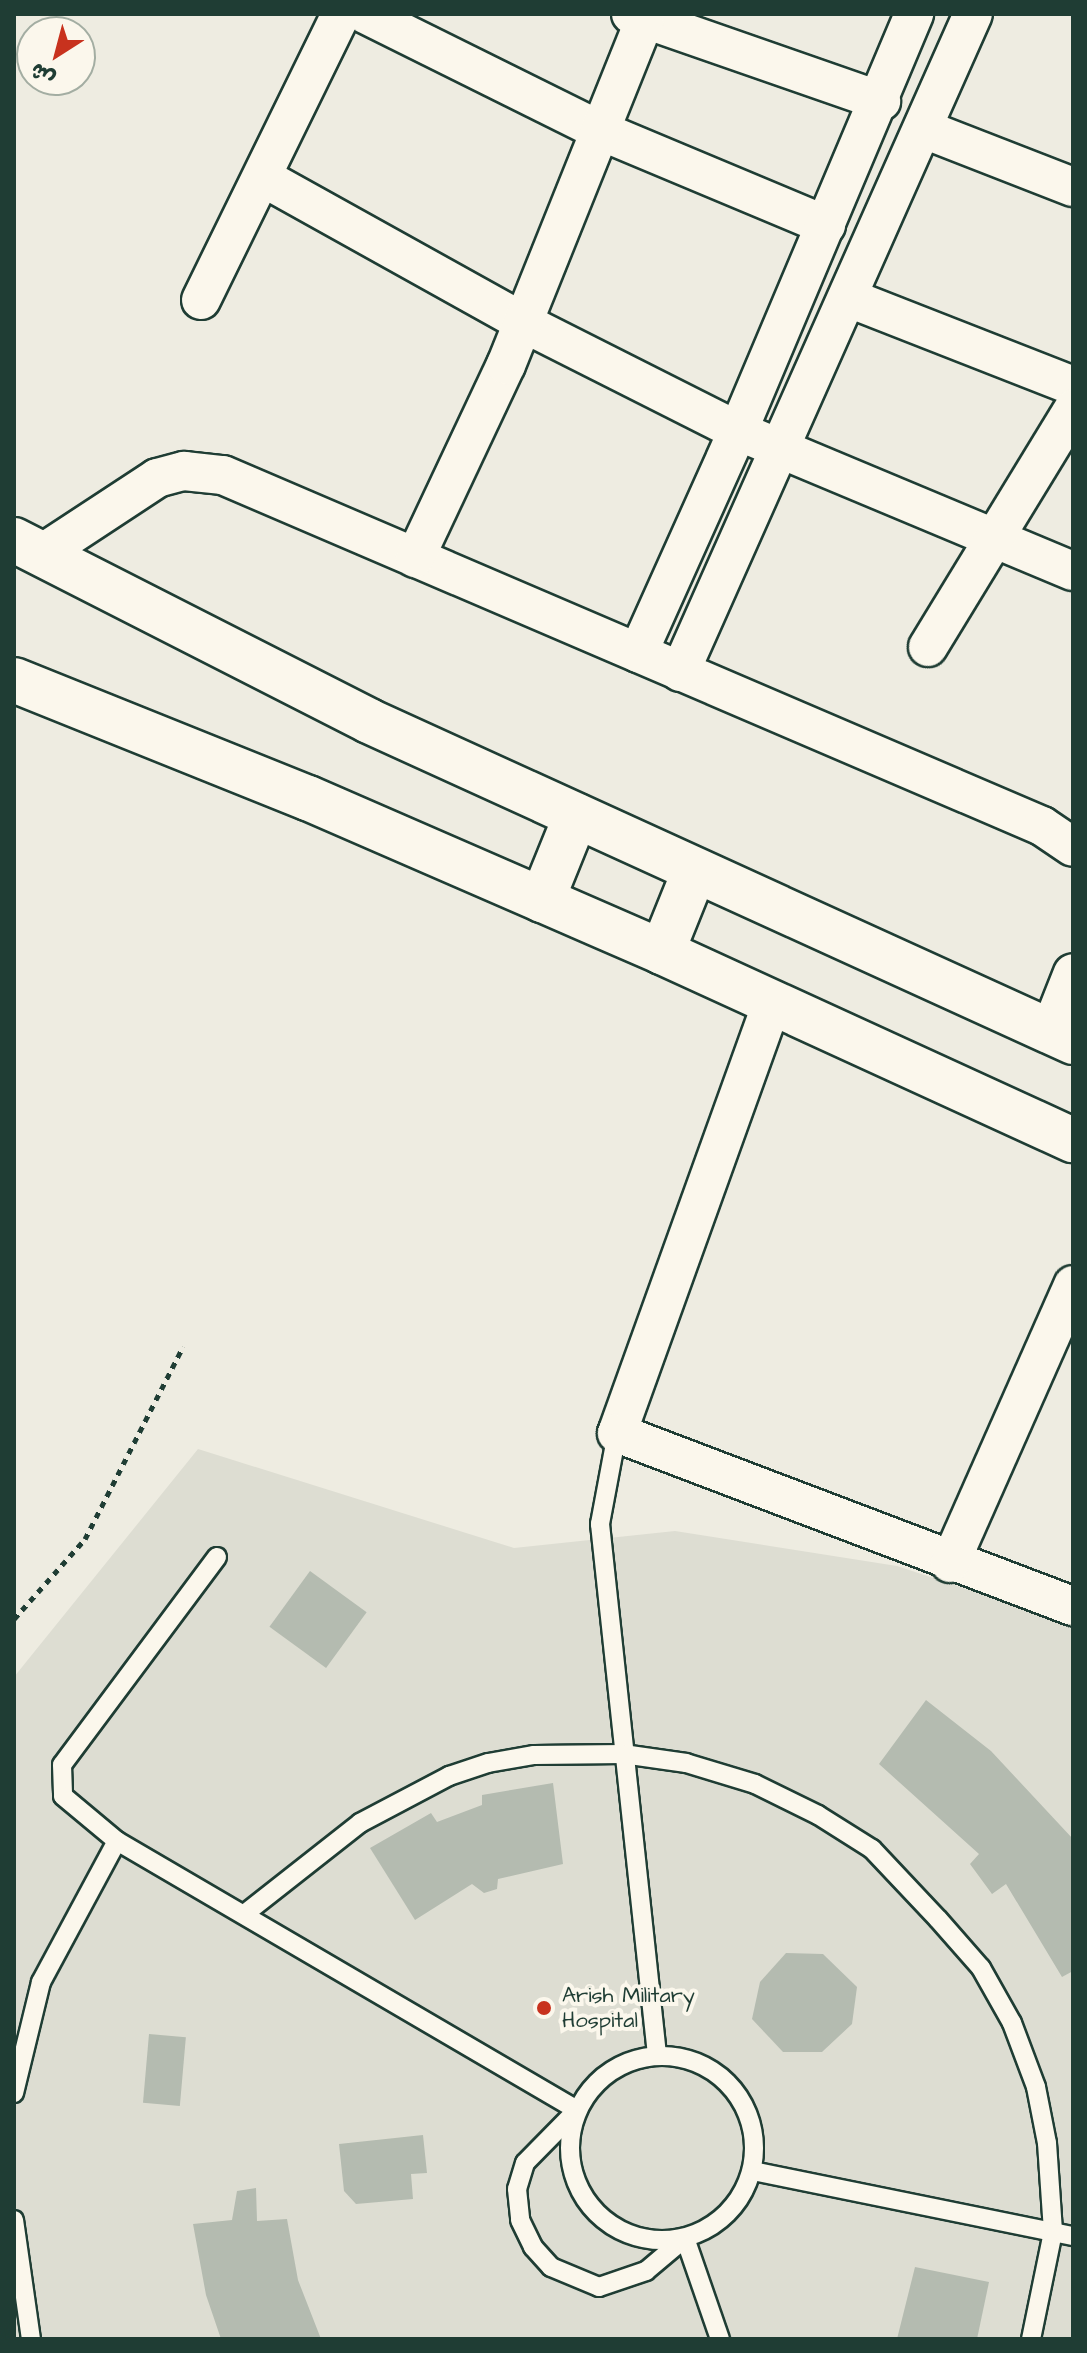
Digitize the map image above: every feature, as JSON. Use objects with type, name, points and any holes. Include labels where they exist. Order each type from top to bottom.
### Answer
[{"type":"main road","points":[[27,548],[369,721],[1061,1037]]},
{"type":"main road","points":[[14,680],[308,798],[662,952],[1073,1140]]},
{"type":"main road","points":[[542,900],[576,816]]},
{"type":"main road","points":[[662,952],[695,870]]},
{"type":"street","points":[[201,300],[264,178],[341,14]]},
{"type":"street","points":[[365,14],[601,131],[826,225]]},
{"type":"street","points":[[638,653],[881,101],[914,14]]},
{"type":"street","points":[[680,672],[973,14]]},
{"type":"street","points":[[415,558],[524,323],[601,131],[638,17],[881,101]]},
{"type":"street","points":[[924,129],[1073,187]]},
{"type":"street","points":[[264,178],[524,323],[777,450],[1073,571]]},
{"type":"street","points":[[844,184],[892,201]]},
{"type":"street","points":[[849,298],[1073,386]]},
{"type":"street","points":[[928,647],[1073,409]]},
{"type":"street","points":[[27,548],[157,478],[184,471],[223,475],[1042,826],[1073,847]]},
{"type":"street","points":[[1061,1037],[1073,973]]},
{"type":"street","points":[[772,1003],[617,1433],[950,1563],[1073,1606]]},
{"type":"street","points":[[950,1563],[1073,1285]]},
{"type":"lane","points":[[617,1433],[600,1524],[657,2055]]},
{"type":"lane","points":[[217,1557],[62,1765],[63,1796],[117,1841],[247,1912],[577,2110]]},
{"type":"lane","points":[[247,1912],[360,1823],[449,1776],[534,1755],[623,1754],[686,1763],[755,1784],[818,1815],[872,1849],[938,1919],[981,1968],[1012,2023],[1041,2115],[1053,2232],[1031,2339]]},
{"type":"lane","points":[[14,2093],[41,1982],[117,1841]]},
{"type":"lane","points":[[14,2008],[34,2008]]},
{"type":"lane","points":[[657,2055],[687,2058],[712,2070],[734,2089],[749,2114],[755,2142],[753,2171],[728,2214],[685,2238],[646,2271],[599,2287],[551,2267],[533,2247],[519,2204],[525,2163],[610,2071],[657,2055]]},
{"type":"lane","points":[[577,2110],[570,2138],[572,2168],[583,2195],[601,2218],[627,2233],[656,2240],[685,2238]]},
{"type":"lane","points":[[753,2171],[1073,2236]]},
{"type":"lane","points":[[14,2220],[31,2339]]},
{"type":"lane","points":[[685,2238],[720,2339]]},
{"type":"path","points":[[14,1619],[85,1539],[183,1347]]},
{"type":"shaded area","name":"Arish Military Hospital","points":[[198,1449],[514,1548],[675,1531],[897,1566],[1073,1624],[1073,2339],[14,2339],[14,1677]]},
{"type":"building","points":[[310,1571],[367,1612],[326,1668],[269,1627]]},
{"type":"building","points":[[926,1700],[991,1751],[1073,1839],[1073,1971],[1062,1977],[1006,1884],[992,1894],[970,1864],[979,1854],[879,1764]]},
{"type":"building","points":[[553,1783],[563,1864],[498,1879],[497,1889],[484,1893],[472,1884],[415,1920],[370,1848],[431,1813],[437,1822],[482,1805],[482,1795]]},
{"type":"building","points":[[786,1953],[823,1954],[857,1987],[852,2024],[822,2052],[783,2052],[752,2019],[760,1982]]},
{"type":"building","points":[[149,2034],[186,2037],[180,2106],[143,2103]]},
{"type":"building","points":[[423,2135],[427,2173],[411,2174],[413,2199],[356,2204],[344,2191],[339,2144]]},
{"type":"building","points":[[256,2188],[257,2221],[287,2219],[298,2280],[321,2339],[221,2339],[206,2295],[193,2224],[232,2220],[237,2191]]},
{"type":"building","points":[[915,2267],[989,2282],[977,2339],[897,2339]]},
{"type":"place","name":"Arish Military Hospital","points":[[544,2008]]}]
